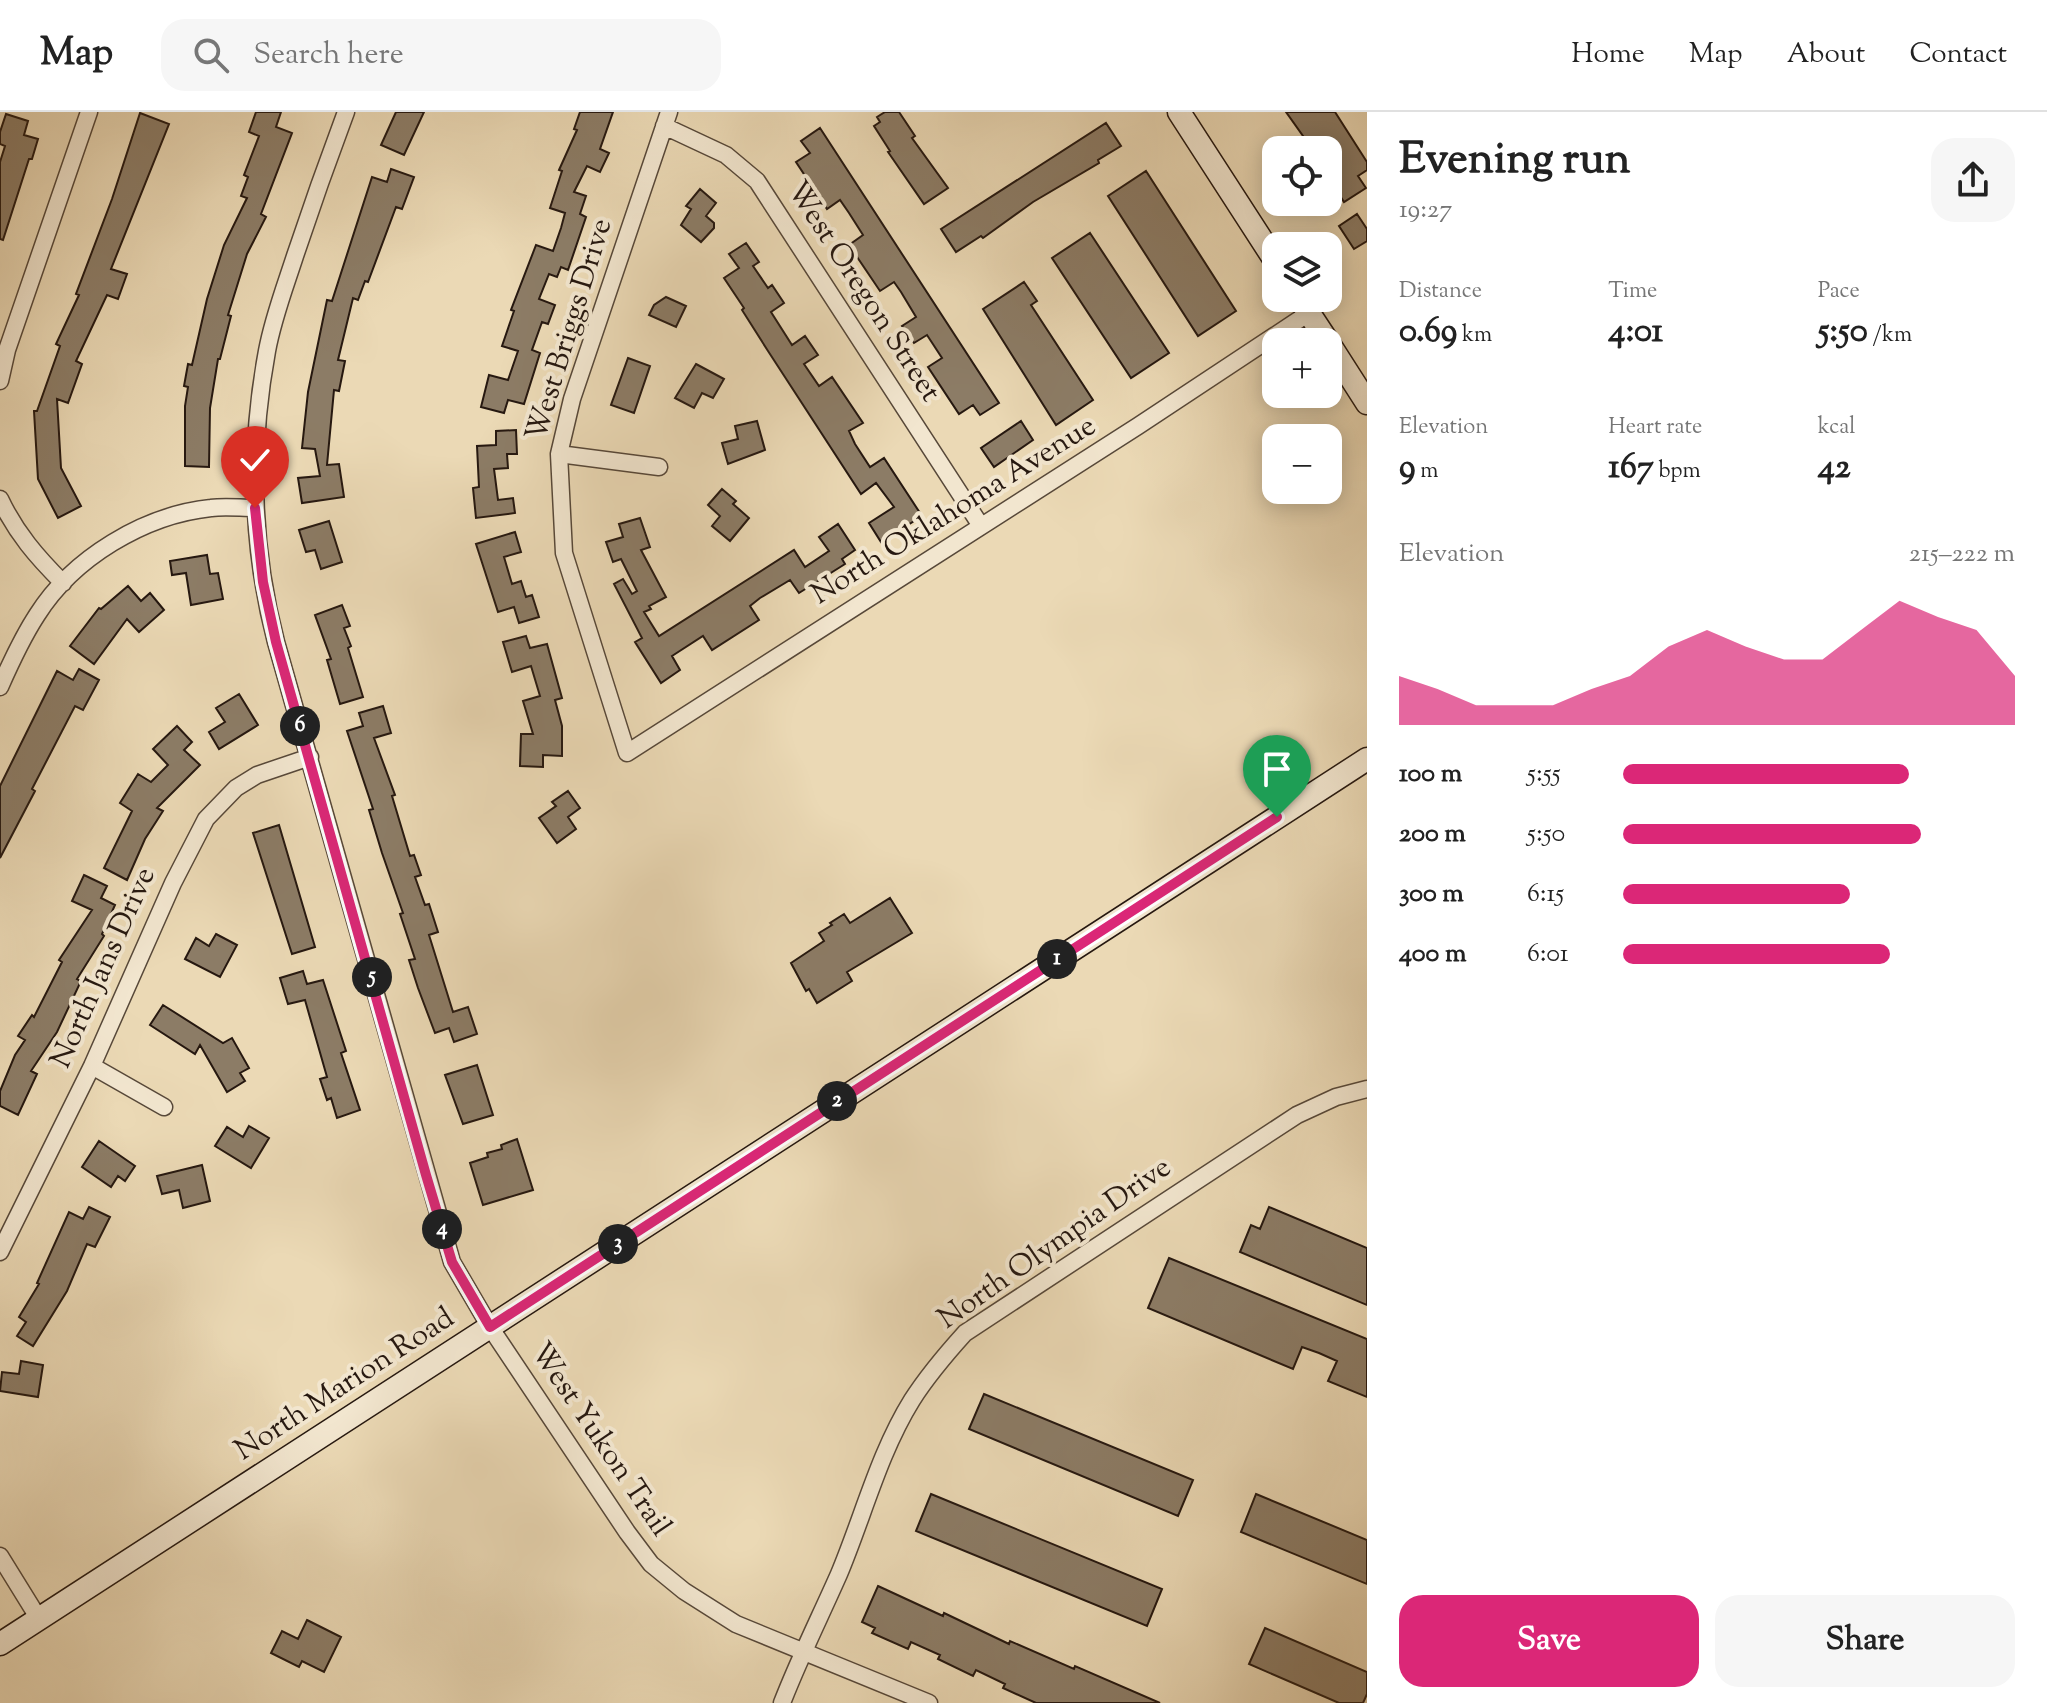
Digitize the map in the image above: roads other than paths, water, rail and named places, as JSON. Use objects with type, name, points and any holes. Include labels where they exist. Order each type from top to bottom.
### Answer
[{"type":"main road","points":[[1179,112],[1262,240]]},
{"type":"main road","points":[[1342,364],[1367,403]]},
{"type":"main road","name":"North Marion Road","points":[[0,1644],[1367,759]]},
{"type":"street","points":[[0,381],[12,336],[89,112]]},
{"type":"street","name":"West Yukon Trail","points":[[346,112],[282,295],[267,350],[256,434],[255,508],[268,613],[452,1262],[490,1327],[651,1564],[684,1591],[736,1624],[929,1703]]},
{"type":"street","name":"West Briggs Drive","points":[[627,753],[564,553],[559,454],[572,399],[666,119]]},
{"type":"street","name":"West Oregon Street","points":[[666,119],[726,155],[757,181],[981,526]]},
{"type":"street","name":"North Oklahoma Avenue","points":[[627,753],[1201,386],[1296,312]]},
{"type":"street","points":[[559,454],[659,467]]},
{"type":"street","points":[[0,499],[12,526],[29,549],[63,583]]},
{"type":"street","points":[[0,687],[38,613],[82,565],[114,542],[144,526],[187,512],[212,508],[255,508]]},
{"type":"street","name":"North Jans Drive","points":[[0,1252],[92,1066],[173,883],[206,819],[236,788],[257,775],[310,757]]},
{"type":"street","points":[[92,1066],[164,1107]]},
{"type":"street","name":"North Olympia Drive","points":[[782,1703],[911,1401],[940,1360],[965,1333],[1297,1115],[1336,1097],[1367,1089]]},
{"type":"street","points":[[0,1556],[39,1619]]}]
